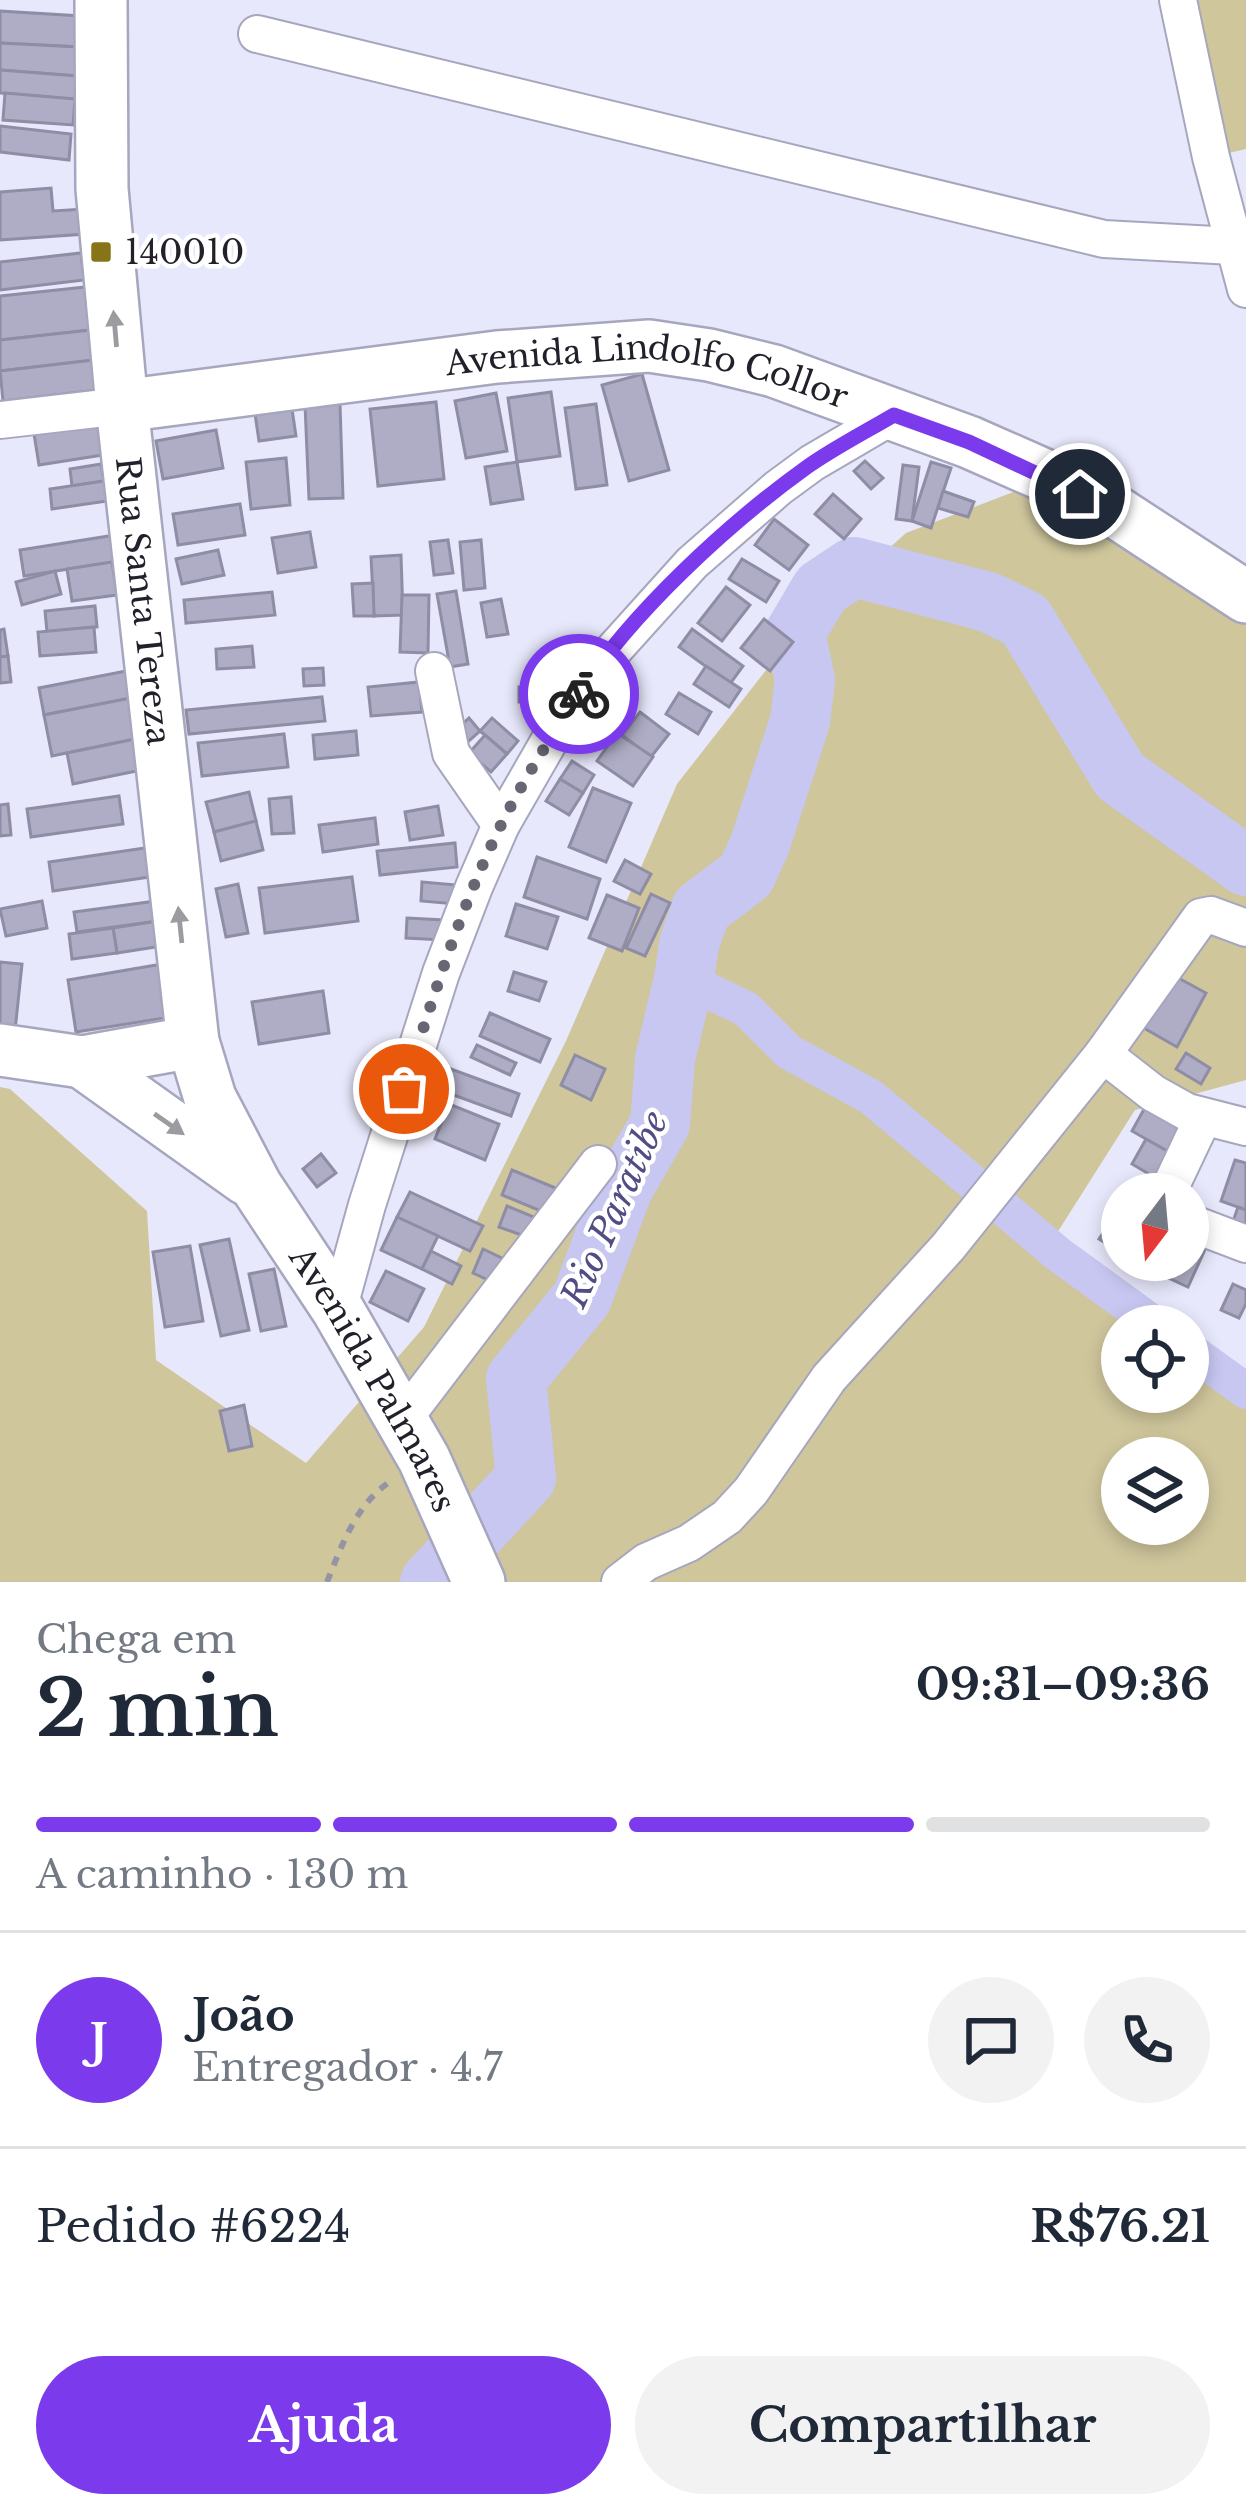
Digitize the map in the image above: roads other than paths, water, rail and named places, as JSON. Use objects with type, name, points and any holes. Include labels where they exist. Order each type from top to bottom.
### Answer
[{"type":"main road","name":"Rua Santa Tereza","points":[[101,0],[102,189],[193,1042],[210,1098],[256,1186]]},
{"type":"main road","name":"Avenida Lindolfo Collor","points":[[122,406],[497,357],[649,346],[709,355],[774,371],[969,442],[1044,475],[1115,512],[1246,597]]},
{"type":"main road","points":[[0,1050],[82,1062],[193,1042]]},
{"type":"main road","points":[[82,1062],[256,1186]]},
{"type":"main road","name":"Avenida Palmares","points":[[256,1186],[338,1310],[422,1459],[478,1580]]},
{"type":"street","points":[[1178,0],[1228,153],[1233,246],[1246,289]]},
{"type":"street","points":[[257,34],[1104,239],[1233,246]]},
{"type":"street","name":"Avenida Lindolfo Collor","points":[[0,420],[122,406]]},
{"type":"street","points":[[338,1310],[441,973],[474,886],[501,825],[591,675],[692,563],[795,476],[894,415]]},
{"type":"street","points":[[434,671],[451,753],[501,825]]},
{"type":"street","points":[[620,1582],[727,1517],[751,1491],[829,1378],[948,1247],[1103,1054],[1201,917],[1210,915],[1246,928]]},
{"type":"street","points":[[1103,1054],[1153,1093],[1203,1118],[1246,1127]]},
{"type":"street","points":[[1177,1173],[1203,1118]]},
{"type":"street","points":[[422,1459],[598,1164]]},
{"type":"street","points":[[1209,1230],[1246,1244]]},
{"type":"waterway","name":"Rio Paratibe","points":[[430,1582],[526,1478],[516,1379],[582,1298],[623,1188],[660,1124],[665,1059],[689,944],[701,909],[746,875],[760,844],[800,721],[805,680],[795,633],[821,589],[854,567],[988,602],[1025,620],[1120,776],[1246,866]]},
{"type":"waterway","points":[[684,979],[746,1009],[789,1052],[871,1097],[971,1181]]},
{"type":"waterway","points":[[1007,1211],[1128,1305]]},
{"type":"waterway","points":[[1209,1364],[1246,1391]]},
{"type":"place","name":"140010","points":[[101,252]]}]
